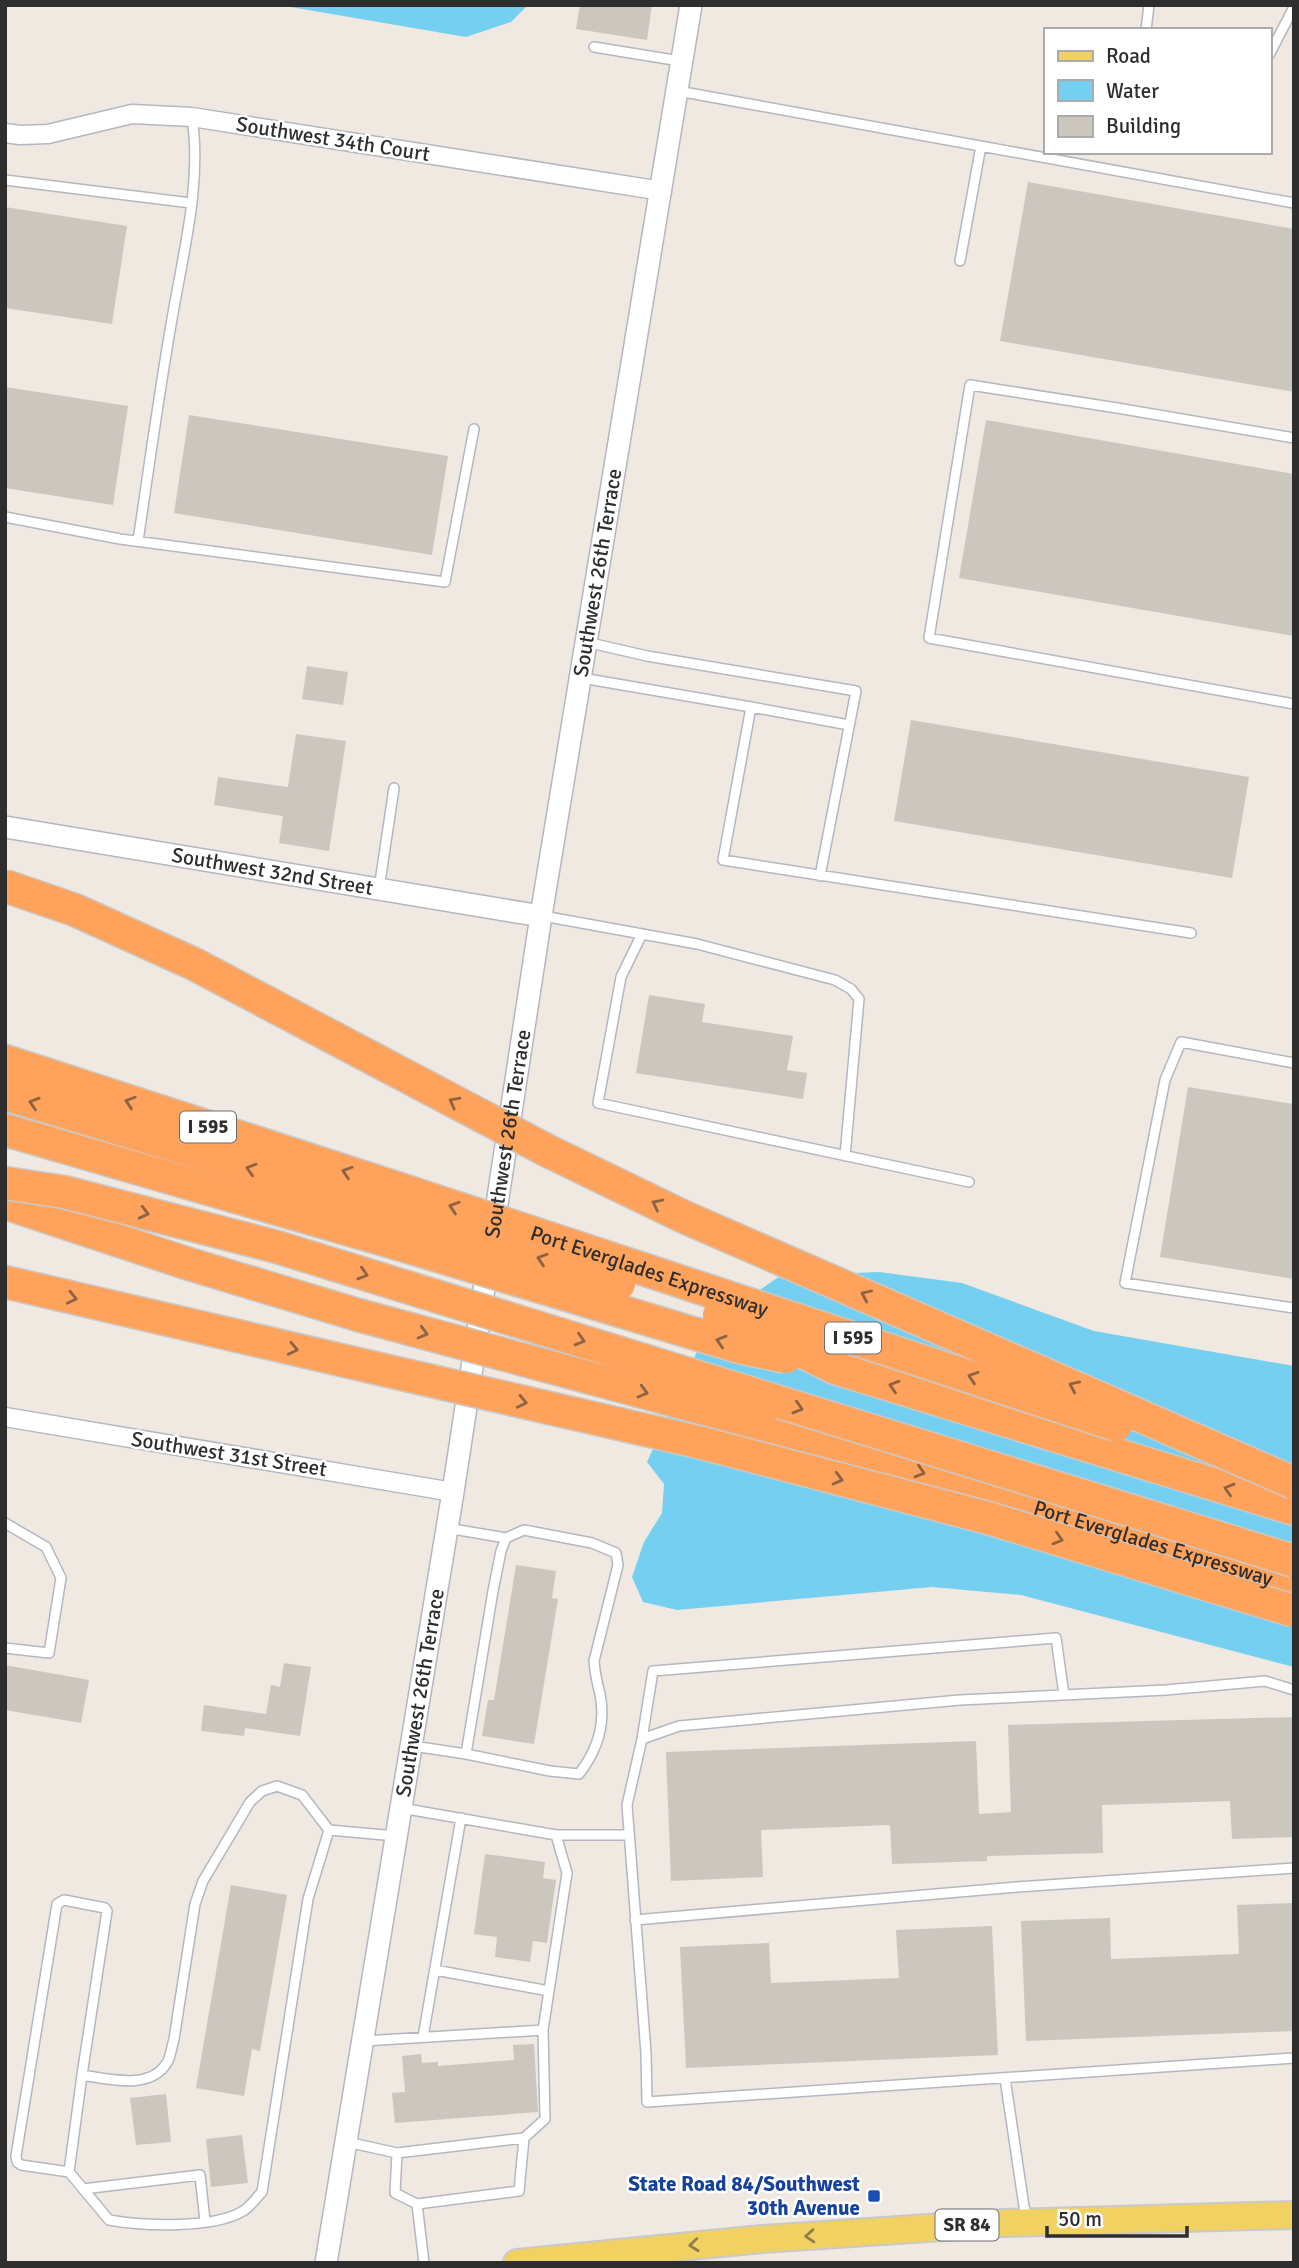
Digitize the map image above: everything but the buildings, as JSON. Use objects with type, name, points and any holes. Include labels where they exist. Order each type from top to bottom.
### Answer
[{"type":"highway","points":[[5,886],[75,909],[194,964],[548,1151],[682,1216],[1294,1483]]},
{"type":"highway","name":"Port Everglades Expressway","points":[[5,1061],[409,1219],[1294,1483]]},
{"type":"highway","points":[[5,1094],[409,1219],[739,1347],[835,1368],[1294,1509]]},
{"type":"highway","points":[[5,1130],[409,1219]]},
{"type":"highway","points":[[5,1185],[136,1234],[186,1263]]},
{"type":"highway","points":[[5,1185],[64,1192],[277,1247],[1294,1561]]},
{"type":"highway","name":"Port Everglades Expressway","points":[[5,1203],[186,1263],[358,1315],[761,1424],[1294,1586]]},
{"type":"highway","points":[[5,1223],[209,1281],[358,1315]]},
{"type":"highway","points":[[5,1282],[702,1443],[962,1511],[1294,1611]]},
{"type":"main road","name":"SR 84","points":[[517,2263],[762,2239],[1026,2222],[1287,2214]]},
{"type":"street","name":"Southwest 26th Terrace","points":[[326,2263],[453,1492],[541,916],[691,5]]},
{"type":"street","name":"Southwest 34th Court","points":[[5,133],[48,134],[132,114],[192,117],[662,191]]},
{"type":"street","name":"Southwest 32nd Street","points":[[5,827],[541,916]]},
{"type":"street","name":"Southwest 31st Street","points":[[5,1417],[453,1492]]},
{"type":"lane","points":[[1146,28],[1149,5]]},
{"type":"lane","points":[[1271,51],[1294,7]]},
{"type":"lane","points":[[594,47],[682,62]]},
{"type":"lane","points":[[678,91],[1294,203]]},
{"type":"lane","points":[[138,541],[163,368],[191,203],[197,146],[192,117]]},
{"type":"lane","points":[[960,261],[981,146]]},
{"type":"lane","points":[[5,180],[191,203]]},
{"type":"lane","points":[[1294,438],[970,385],[929,638],[1294,704]]},
{"type":"lane","points":[[5,517],[138,541],[445,582],[474,429]]},
{"type":"lane","points":[[586,642],[647,656],[856,691],[820,876]]},
{"type":"lane","points":[[580,677],[849,725]]},
{"type":"lane","points":[[751,707],[723,860],[1191,933]]},
{"type":"lane","points":[[379,889],[394,788]]},
{"type":"lane","points":[[541,916],[697,944],[835,980],[851,989],[859,999],[845,1156]]},
{"type":"lane","points":[[642,934],[621,977],[598,1103],[969,1182]]},
{"type":"lane","points":[[1294,1063],[1181,1042],[1165,1080],[1125,1283],[1294,1308]]},
{"type":"lane","points":[[5,1523],[46,1548],[61,1578],[49,1653],[5,1648]]},
{"type":"lane","points":[[411,1746],[579,1774],[589,1762],[600,1739],[601,1697],[594,1661],[618,1565],[616,1553],[592,1544],[524,1530],[506,1538],[447,1528]]},
{"type":"lane","points":[[466,1754],[492,1591],[506,1538]]},
{"type":"lane","points":[[1064,1695],[1056,1639],[653,1671],[642,1739],[626,1805],[648,2102],[1294,2058]]},
{"type":"lane","points":[[642,1739],[680,1726],[960,1700],[1166,1690],[1265,1681],[1294,1689]]},
{"type":"lane","points":[[82,2075],[124,2081],[139,2080],[156,2074],[168,2061],[174,2039],[195,1904],[203,1881],[250,1802],[262,1790],[277,1787],[302,1795],[329,1829],[396,1836]]},
{"type":"lane","points":[[401,1808],[556,1835],[629,1835]]},
{"type":"lane","points":[[423,2038],[461,1818]]},
{"type":"lane","points":[[69,2172],[107,1911],[105,1908],[64,1900],[57,1904],[17,2162],[69,2172],[109,2220],[139,2225],[226,2218],[244,2211],[262,2192],[308,1899],[329,1829]]},
{"type":"lane","points":[[346,2142],[397,2153],[524,2138],[545,2119],[543,2030],[567,1873],[556,1835]]},
{"type":"lane","points":[[635,1920],[1004,1888],[1294,1868]]},
{"type":"lane","points":[[435,1970],[549,1991]]},
{"type":"lane","points":[[362,2041],[543,2030]]},
{"type":"lane","points":[[1004,2078],[1026,2222]]},
{"type":"lane","points":[[397,2153],[396,2193],[417,2204],[519,2191],[524,2138]]},
{"type":"lane","points":[[83,2189],[200,2175],[205,2221]]},
{"type":"lane","points":[[417,2204],[424,2263]]},
{"type":"water","points":[[279,5],[528,5],[511,22],[466,37]]},
{"type":"water","points":[[879,1272],[962,1283],[1094,1331],[1294,1366],[1294,1667],[1021,1595],[932,1587],[677,1610],[643,1602],[632,1577],[644,1542],[662,1513],[664,1484],[647,1462],[709,1325],[780,1276]]},
{"type":"place","name":"State Road 84/Southwest 30th Avenue","points":[[874,2196]]}]
